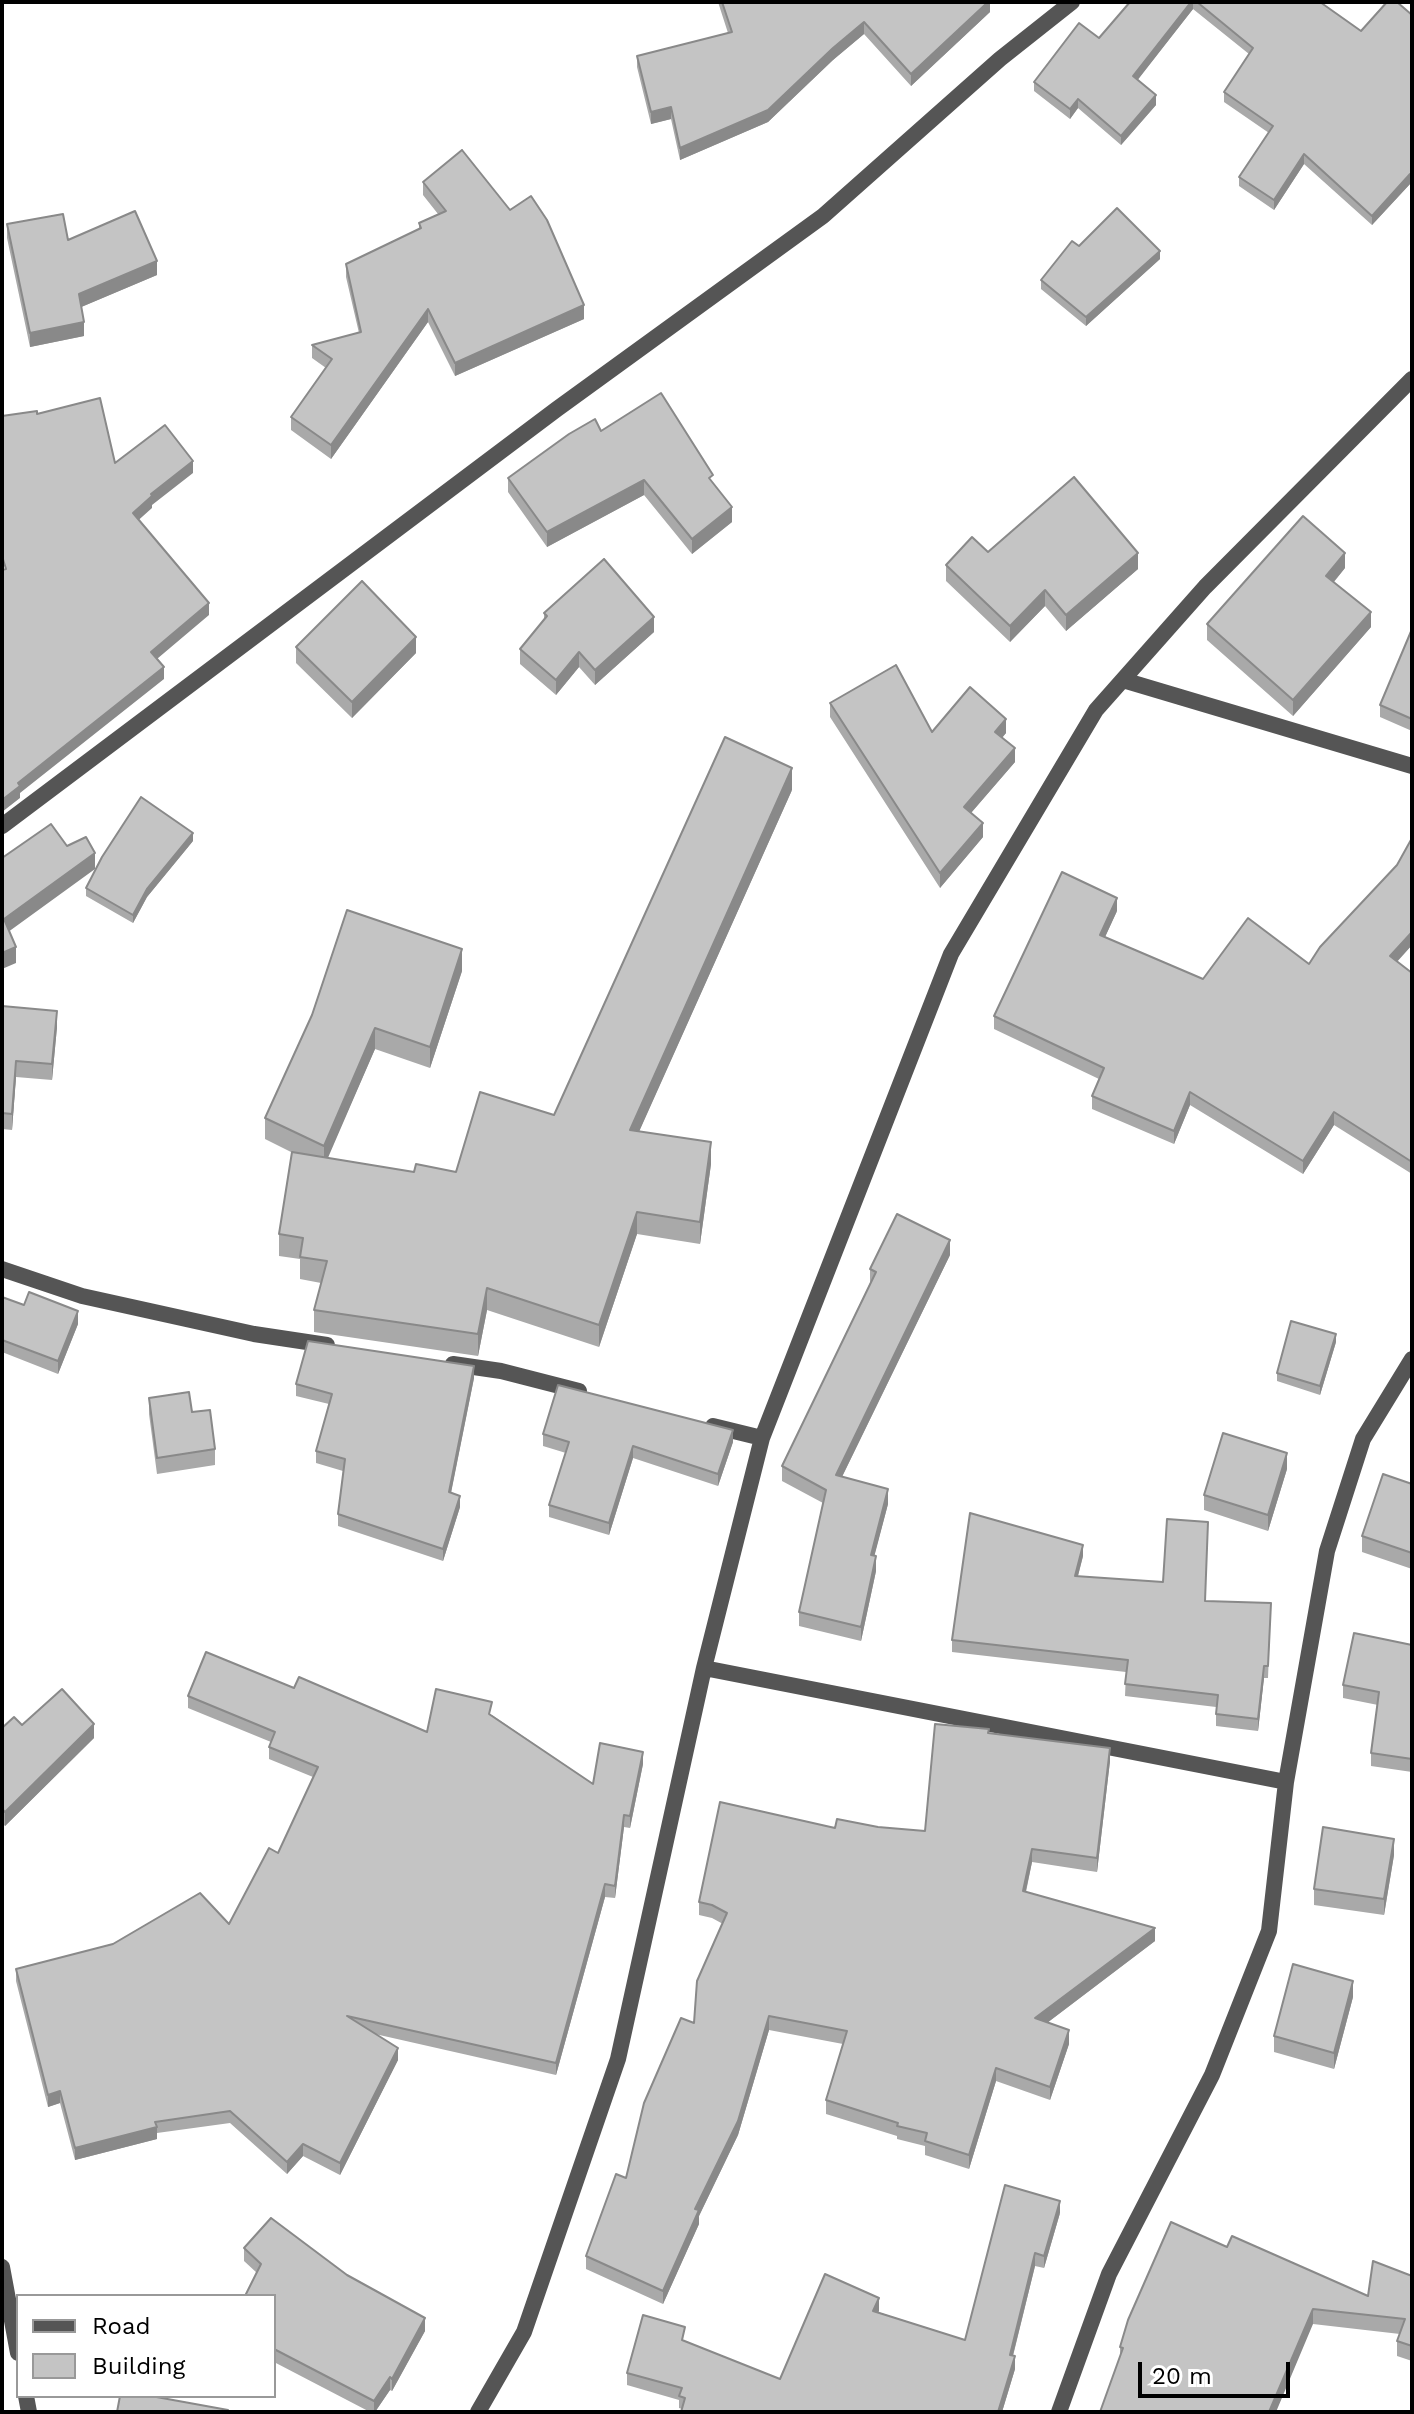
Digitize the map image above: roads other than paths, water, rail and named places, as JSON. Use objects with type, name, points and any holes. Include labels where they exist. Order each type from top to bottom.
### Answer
[{"type":"street","points":[[2,826],[557,409],[823,216],[1000,59],[1072,2]]},
{"type":"street","points":[[478,2412],[524,2332],[618,2059],[704,1668],[762,1438],[951,954],[1096,710],[1205,587],[1412,379]]},
{"type":"street","points":[[1123,680],[1412,766]]},
{"type":"street","points":[[2,1269],[82,1296],[254,1334],[347,1348]]},
{"type":"street","points":[[1059,2412],[1109,2274],[1212,2075],[1269,1931],[1286,1782],[1327,1551],[1363,1439],[1412,1359]]},
{"type":"street","points":[[439,1362],[501,1371],[593,1395]]},
{"type":"street","points":[[701,1423],[762,1438]]},
{"type":"street","points":[[704,1668],[1286,1782]]},
{"type":"street","points":[[2,2267],[16,2342]]}]
